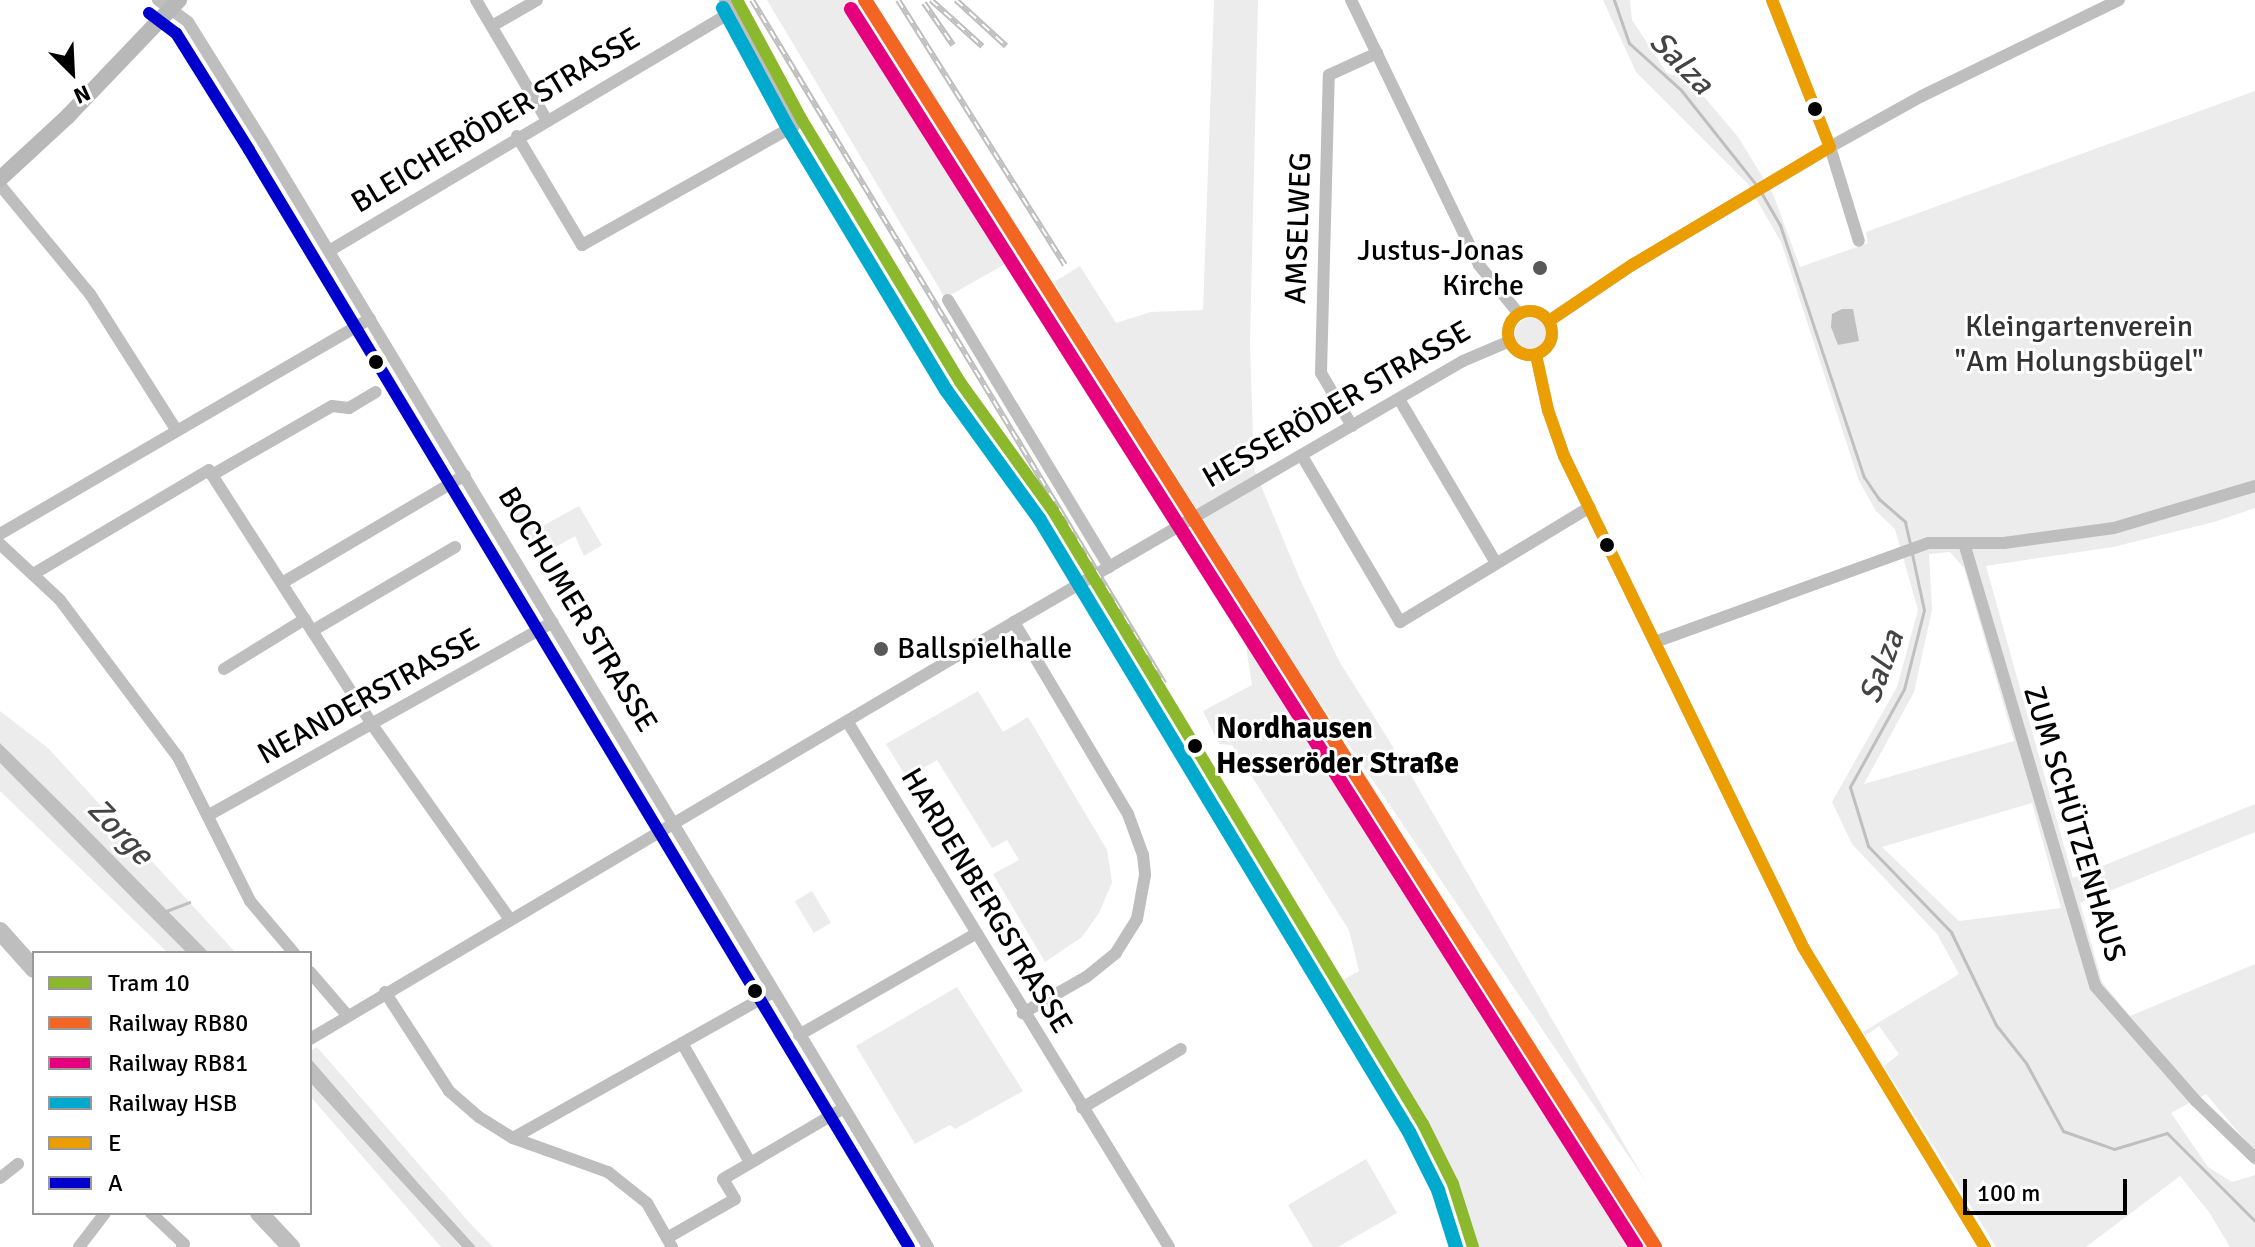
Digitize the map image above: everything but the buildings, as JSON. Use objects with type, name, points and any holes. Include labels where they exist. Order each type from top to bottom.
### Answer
[{"type":"main road","points":[[0,182],[68,116],[170,3]]},
{"type":"main road","points":[[1,933],[32,967]]},
{"type":"main road","points":[[261,1215],[284,1244]]},
{"type":"street","points":[[476,0],[546,119]]},
{"type":"street","points":[[492,26],[537,0]]},
{"type":"street","points":[[1351,0],[1479,265],[1519,314]]},
{"type":"street","points":[[1773,0],[1830,147],[1859,241]]},
{"type":"street","points":[[1549,321],[1632,265],[1830,147],[1922,96],[2119,0]]},
{"type":"street","name":"BOCHUMER STRASSE","points":[[170,3],[188,22],[329,251],[928,1247]]},
{"type":"street","points":[[517,136],[582,245],[794,126],[728,6]]},
{"type":"street","name":"BLEICHERÖDER STRASSE","points":[[329,251],[728,6]]},
{"type":"street","name":"AMSELWEG","points":[[1352,426],[1321,373],[1329,75],[1377,53]]},
{"type":"street","points":[[0,182],[90,294],[177,431]]},
{"type":"street","points":[[948,300],[1109,567]]},
{"type":"street","points":[[1536,312],[1549,321],[1550,343],[1536,355],[1521,353],[1510,341],[1511,322],[1519,314],[1536,312]]},
{"type":"street","points":[[0,534],[370,319]]},
{"type":"street","name":"HESSERÖDER STRASSE","points":[[312,1037],[509,918],[1014,622],[1492,346],[1510,341]]},
{"type":"street","points":[[1536,355],[1552,421],[1590,507],[1803,947],[1985,1247]]},
{"type":"street","points":[[212,475],[332,406],[349,408],[376,392]]},
{"type":"street","points":[[1399,399],[1496,563]]},
{"type":"street","points":[[1302,456],[1400,622],[1590,507]]},
{"type":"street","points":[[35,573],[209,470],[373,726],[509,918]]},
{"type":"street","points":[[282,583],[465,475]]},
{"type":"street","points":[[1655,642],[1920,546],[2004,543],[2114,528],[2255,486]]},
{"type":"street","name":"ZUM SCHÜTZENHAUS","points":[[1964,543],[2095,986],[2196,1101],[2255,1158]]},
{"type":"street","points":[[0,544],[35,573],[60,600],[178,757],[250,901],[292,951]]},
{"type":"street","points":[[312,631],[455,547]]},
{"type":"street","points":[[224,669],[305,619]]},
{"type":"street","name":"NEANDERSTRASSE","points":[[209,815],[373,726],[553,622]]},
{"type":"street","points":[[1014,622],[1128,814],[1140,845],[1145,875],[1137,919],[1116,953],[1086,977],[1023,1013]]},
{"type":"street","name":"HARDENBERGSTRASSE","points":[[847,721],[1169,1247]]},
{"type":"street","points":[[799,1035],[975,934]]},
{"type":"street","points":[[312,974],[347,1015]]},
{"type":"street","points":[[385,992],[449,1091],[479,1117],[513,1138],[608,1172],[647,1203],[670,1242],[735,1199],[723,1179],[844,1108]]},
{"type":"street","points":[[513,1138],[773,992]]},
{"type":"street","points":[[682,1043],[750,1162]]},
{"type":"street","points":[[1082,1108],[1181,1049]]},
{"type":"street","points":[[0,1178],[18,1164]]},
{"type":"street","points":[[79,1247],[103,1215]]},
{"type":"street","points":[[153,1215],[184,1244],[182,1247]]},
{"type":"green space","points":[[767,0],[854,0],[1016,258],[945,298]]},
{"type":"green space","points":[[1214,0],[1258,0],[1250,343],[1254,469],[1299,577],[1339,661],[1412,777],[1646,1182],[1306,682],[1054,282],[1080,266],[1116,323],[1151,312],[1203,310]]},
{"type":"green space","name":"Kleingartenverein \"Am Holungsbügel\"","points":[[1603,0],[1630,0],[1632,20],[1667,73],[1690,80],[1738,137],[1773,194],[1800,267],[1868,243],[1866,232],[2255,91],[2255,508],[2214,522],[2113,547],[1986,566],[2073,878],[2255,804],[2255,832],[2080,903],[2102,982],[2130,1016],[2255,964],[2255,1152],[2206,1094],[2171,1113],[2208,1167],[2232,1182],[2255,1175],[2255,1247],[2230,1247],[2209,1212],[2180,1176],[2086,1247],[1996,1247],[1884,1066],[1899,1054],[1879,1026],[1865,1036],[1863,1032],[1959,974],[1937,934],[1852,844],[1832,802],[1897,687],[1918,610],[1895,529],[1876,511],[1859,481],[1781,242],[1747,183],[1636,72]],"holes":[[[1950,552],[1964,568],[2014,741],[1864,784],[1914,692],[1932,610],[1929,554]],[[2032,803],[2061,908],[1959,921],[1882,847]]]},
{"type":"green space","points":[[1531,318],[1543,322],[1547,334],[1543,346],[1531,350],[1519,346],[1515,334],[1519,322]]},
{"type":"green space","points":[[516,491],[537,529],[579,506],[602,545],[584,556],[575,536],[556,547],[547,533],[530,543],[504,498]]},
{"type":"green space","points":[[1241,614],[1645,1247],[1477,1247],[1457,1183],[1430,1127],[1341,981],[1359,971],[1349,930],[1232,745],[1219,744],[1203,711],[1252,685]]},
{"type":"green space","points":[[978,691],[1003,732],[1028,717],[1107,850],[1112,882],[1099,913],[1082,937],[1045,962],[993,874],[1019,860],[1007,840],[992,848],[937,760],[907,778],[886,744]]},
{"type":"green space","points":[[0,711],[48,748],[234,951],[207,951],[0,743]]},
{"type":"green space","points":[[0,763],[185,951],[166,951],[0,791]]},
{"type":"green space","points":[[812,891],[831,923],[814,933],[795,901]]},
{"type":"green space","points":[[957,987],[1023,1091],[955,1129],[950,1125],[915,1144],[856,1046]]},
{"type":"green space","points":[[317,1047],[493,1247],[476,1247],[312,1060],[312,1050]]},
{"type":"green space","points":[[312,1084],[462,1247],[441,1247],[312,1098]]},
{"type":"green space","points":[[1366,1159],[1397,1213],[1338,1247],[1313,1247],[1288,1205]]},
{"type":"shaded area","points":[[1842,309],[1853,309],[1859,341],[1838,345],[1831,327],[1832,314]]},
{"type":"shaded area","points":[[0,743],[207,951],[185,951],[0,763]]},
{"type":"shaded area","points":[[312,1060],[476,1247],[462,1247],[312,1084]]},
{"type":"waterway","name":"Salza","points":[[1614,0],[1629,43],[1681,90],[1758,187]]},
{"type":"waterway","name":"Salza","points":[[1762,194],[1780,225],[1864,477],[1879,499],[1905,522],[1911,547]]},
{"type":"waterway","name":"Salza","points":[[1912,554],[1924,610],[1904,689],[1850,787],[1868,846],[1951,932],[1996,1025],[2026,1063],[2063,1131],[2114,1149],[2167,1133],[2255,1221]]},
{"type":"waterway","points":[[166,911],[189,902]]},
{"type":"railway","points":[[752,0],[1164,683]]},
{"type":"railway","points":[[898,0],[1065,265]]},
{"type":"railway","points":[[931,0],[982,46]]},
{"type":"railway","points":[[956,0],[1006,46]]},
{"type":"railway","points":[[924,3],[953,45]]},
{"type":"tram line","name":"10","points":[[737,0],[802,120],[960,382],[1053,511],[1423,1124],[1453,1184],[1473,1247]]},
{"type":"rail line","name":"RB80","points":[[865,0],[1655,1247]]},
{"type":"rail line","name":"HSB","points":[[723,8],[788,128],[946,390],[1040,520],[1409,1132],[1438,1190],[1456,1247]]},
{"type":"rail line","name":"RB81","points":[[851,9],[1636,1247]]},
{"type":"transit line","name":"E","points":[[1549,321],[1632,265],[1830,147],[1772,0]]},
{"type":"transit line","name":"A","points":[[149,13],[176,33],[249,150],[909,1247]]},
{"type":"transit line","name":"E","points":[[1530,311],[1545,318],[1552,333],[1545,348],[1530,355],[1515,348],[1508,333],[1515,318],[1530,311]]},
{"type":"transit line","name":"E","points":[[1536,355],[1548,410],[1564,456],[1803,947],[1985,1247]]},
{"type":"place","name":"Justus-Jonas Kirche","points":[[1540,268]]},
{"type":"place","name":"Ballspielhalle","points":[[881,649]]},
{"type":"place","name":"Nordhausen Hesseröder Straße","points":[[1195,746]]},
{"type":"water label","name":"Zorge","points":[[120,832]]}]
